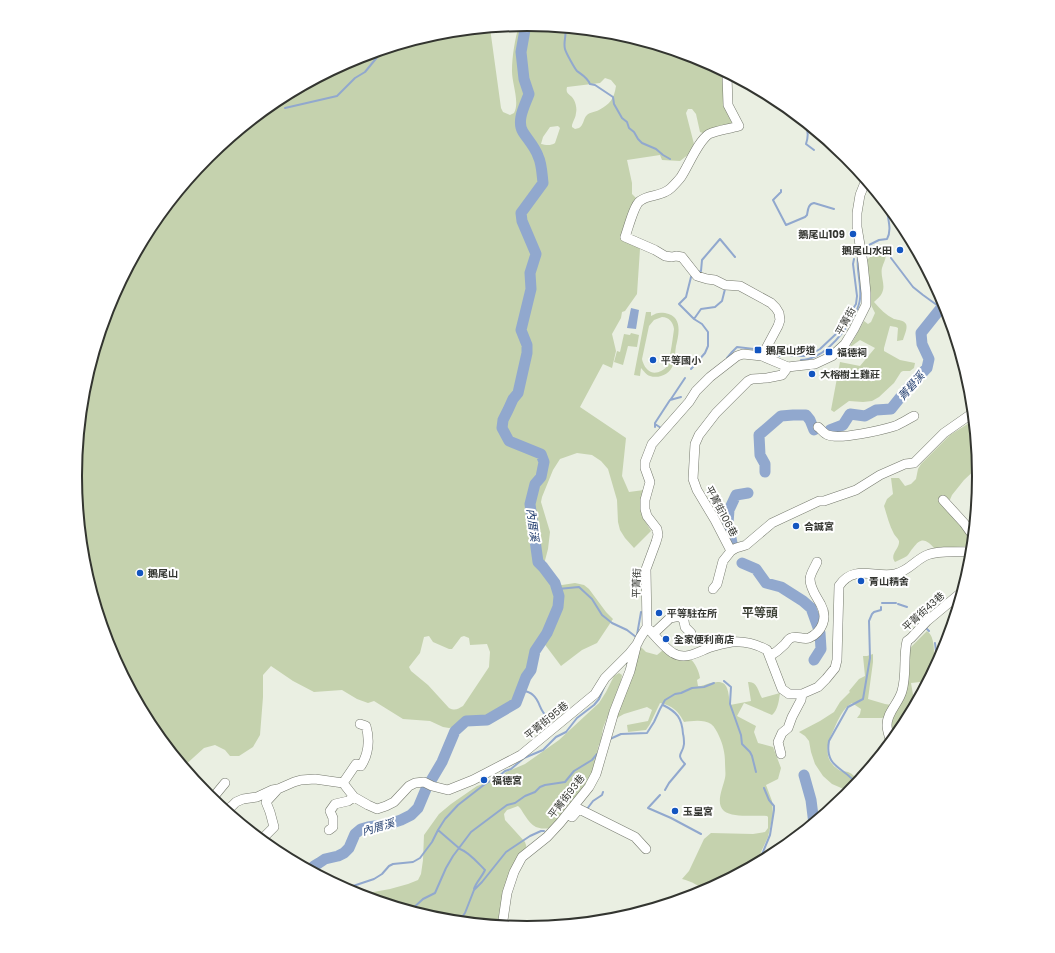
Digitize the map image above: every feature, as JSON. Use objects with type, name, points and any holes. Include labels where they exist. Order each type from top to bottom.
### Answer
[{"type":"street","points":[[727,78],[728,105],[739,126],[711,133],[705,137],[680,177],[670,189],[666,192],[644,198],[639,201],[625,237],[665,256],[682,256],[697,276],[716,280],[725,285],[740,286],[771,303],[779,313],[780,320],[775,333],[762,356]]},
{"type":"street","name":"平菁街","points":[[650,631],[646,569],[658,535],[657,528],[647,516],[645,509],[645,500],[650,482],[645,468],[646,457],[652,444],[689,402],[696,391],[710,377],[737,356],[742,354],[762,356],[788,367],[815,364],[832,356],[845,344],[866,306],[863,263],[857,227],[857,213],[860,195],[864,185]]},
{"type":"street","name":"平菁街106巷","points":[[788,367],[782,374],[748,382],[716,413],[694,444],[693,479],[697,490],[731,551],[746,545],[772,523],[819,501],[824,501],[856,490],[880,475],[905,464],[914,463],[944,433],[969,416]]},
{"type":"street","points":[[818,427],[827,435],[851,435],[895,426],[914,416]]},
{"type":"street","points":[[943,500],[969,531]]},
{"type":"street","points":[[713,589],[717,584],[723,561],[731,551]]},
{"type":"street","points":[[650,631],[673,653],[680,656],[690,656],[712,647],[732,642],[753,643],[768,650],[782,688],[789,694],[802,694],[818,688],[835,668],[837,660],[839,586],[847,577],[859,573],[893,574],[903,572],[926,556],[935,553],[966,552]]},
{"type":"street","points":[[770,656],[775,654],[790,638],[808,638],[821,629],[823,625],[824,613],[810,580],[817,562]]},
{"type":"street","name":"平菁街43巷","points":[[889,736],[887,721],[902,692],[907,641],[927,620],[956,597]]},
{"type":"street","name":"平菁街95巷","points":[[343,783],[354,797],[377,809],[394,802],[409,786],[416,783],[428,784],[448,790],[473,780],[521,754],[595,694],[605,678],[629,654],[640,638],[650,631],[670,618],[680,616],[684,621],[685,627],[691,633]]},
{"type":"street","name":"平菁街93巷","points":[[503,921],[507,893],[514,872],[522,857],[547,837],[560,823],[589,787],[596,774],[614,712],[630,671],[637,644]]},
{"type":"street","points":[[781,754],[778,742],[782,733],[788,728],[792,716],[801,700],[802,694]]},
{"type":"street","points":[[265,836],[274,827],[266,802],[278,790],[300,780],[315,779],[343,783],[356,764],[361,766],[365,759],[369,735],[366,726],[360,724]]},
{"type":"street","points":[[215,795],[225,783]]},
{"type":"street","points":[[230,807],[236,802],[263,795],[272,790],[278,790]]},
{"type":"street","points":[[225,803],[232,797],[242,793],[250,792],[260,793],[263,795]]},
{"type":"street","points":[[329,830],[333,827],[333,818],[330,811],[336,804],[348,801],[354,797]]},
{"type":"street","points":[[547,837],[553,836],[558,832],[579,809],[635,837],[646,849]]},
{"type":"green space","points":[[517,31],[557,32],[614,40],[643,46],[671,55],[725,77],[726,111],[732,123],[703,133],[700,132],[696,114],[692,109],[688,109],[686,113],[694,144],[689,154],[680,161],[662,160],[660,155],[627,160],[632,183],[632,194],[636,198],[624,234],[638,245],[640,249],[637,294],[625,311],[622,312],[621,318],[612,334],[616,351],[612,368],[603,364],[580,407],[626,438],[622,476],[629,492],[644,490],[641,502],[641,512],[651,531],[634,548],[625,538],[620,530],[618,522],[617,500],[608,469],[601,461],[592,455],[577,453],[560,459],[553,470],[542,497],[541,502],[550,532],[548,549],[542,572],[545,578],[550,583],[562,585],[575,583],[584,585],[589,589],[613,619],[597,643],[582,650],[561,666],[540,638],[515,698],[487,717],[463,719],[455,727],[449,728],[430,721],[403,719],[374,701],[368,703],[357,699],[342,690],[314,692],[293,681],[271,666],[263,675],[260,735],[253,747],[239,756],[230,756],[225,750],[215,745],[204,748],[187,763],[157,724],[128,674],[116,647],[97,592],[86,535],[82,476],[86,418],[97,361],[116,306],[128,279],[157,229],[174,205],[212,161],[256,123],[280,106],[330,77],[384,55],[412,46],[469,35],[491,33],[501,108],[503,112],[510,115],[514,113],[516,109],[512,65]],"holes":[[[605,78],[611,80],[616,86],[613,98],[609,103],[603,108],[587,115],[581,127],[575,129],[572,127],[576,114],[576,106],[573,98],[567,92],[567,87],[600,83]],[[558,126],[560,128],[555,143],[550,145],[541,144],[543,137],[550,127]],[[429,636],[433,642],[449,649],[452,649],[461,637],[464,636],[469,638],[470,645],[487,644],[490,652],[489,667],[463,706],[460,708],[449,708],[428,685],[411,671],[409,667],[420,653],[424,637]]]},
{"type":"green space","points":[[879,250],[884,250],[886,255],[882,268],[883,290],[879,298],[874,302],[888,316],[901,320],[906,324],[903,340],[897,341],[898,328],[890,326],[884,351],[900,360],[915,363],[914,368],[910,371],[901,372],[894,383],[879,397],[872,401],[849,401],[834,412],[831,410],[840,362],[860,366],[875,348],[860,340],[849,348],[864,321],[868,324],[871,322],[875,313],[871,305],[870,306],[871,297],[866,261]]},
{"type":"green space","points":[[646,312],[651,312],[651,316],[656,313],[671,315],[677,322],[679,331],[672,368],[664,375],[657,377],[646,374],[641,368],[640,376],[634,375]],"holes":[[[662,317],[667,318],[673,324],[674,329],[670,354],[666,368],[660,372],[653,373],[646,368],[642,359],[649,326],[654,320]]]},
{"type":"green space","points":[[631,333],[639,335],[637,347],[628,346],[623,365],[614,362],[617,351],[620,352],[624,334],[630,335]]},
{"type":"green space","points":[[969,423],[973,472],[952,495],[949,502],[969,532],[967,546],[934,548],[924,540],[916,544],[907,556],[895,562],[893,556],[898,547],[899,541],[891,527],[884,506],[887,499],[893,494],[891,478],[899,478],[905,486],[911,484],[916,479],[918,469],[921,464],[950,435]]},
{"type":"green space","points":[[927,631],[932,638],[934,653],[936,654],[923,682],[911,683],[914,698],[892,732],[890,725],[907,651]]},
{"type":"green space","points":[[640,646],[646,652],[657,655],[663,650],[689,658],[695,664],[699,672],[700,678],[697,680],[698,686],[715,682],[722,683],[727,688],[730,705],[751,701],[748,682],[755,685],[762,698],[780,693],[777,708],[772,715],[744,703],[737,716],[756,726],[754,732],[758,743],[773,747],[781,768],[778,779],[766,785],[772,801],[773,814],[768,837],[759,857],[725,876],[701,887],[682,879],[689,871],[704,839],[711,833],[753,834],[765,832],[768,828],[768,817],[733,815],[721,808],[720,800],[725,776],[725,756],[723,746],[715,728],[708,722],[684,722],[675,710],[668,705],[660,703],[646,730],[628,732],[627,725],[648,721],[652,710],[647,707],[624,714],[615,719]]},
{"type":"green space","points":[[873,654],[868,699],[891,705],[887,716],[882,718],[857,718],[861,709],[852,703],[841,714],[829,740],[828,756],[834,766],[840,771],[848,772],[855,778],[845,790],[832,784],[823,776],[815,764],[809,741],[799,732],[834,712],[840,702],[850,692],[849,691],[859,679],[865,676],[863,656]]},
{"type":"green space","points":[[619,673],[622,675],[603,728],[592,777],[550,828],[539,828],[532,824],[518,806],[507,810],[504,814],[505,820],[525,842],[527,851],[520,858],[501,921],[469,918],[412,907],[370,893],[390,889],[418,880],[421,874],[423,860],[424,835],[439,814],[477,786],[498,779],[506,772],[525,764],[559,740],[599,703],[614,676]]},
{"type":"water","points":[[631,308],[639,310],[636,329],[627,328]]},
{"type":"waterway","name":"內厝溪","points":[[314,867],[325,859],[344,853],[349,848],[355,834],[361,829],[389,824],[401,820],[411,815],[418,808],[426,789],[442,762],[455,731],[466,721],[487,720],[516,703],[526,677],[531,670],[535,651],[547,633],[558,607],[559,596],[555,583],[538,562],[530,504],[535,484],[541,477],[544,462],[541,454],[509,441],[502,428],[503,420],[513,399],[518,393],[527,353],[527,345],[521,330],[531,289],[530,273],[536,254],[522,221],[521,213],[543,183],[539,159],[523,132],[520,123],[529,94],[524,79],[521,52],[525,31]]},
{"type":"waterway","points":[[566,33],[564,44],[565,49],[577,71],[586,78],[590,84],[595,85],[613,97],[614,104],[622,118],[627,122],[629,128],[642,143],[656,149],[670,159]]},
{"type":"waterway","points":[[285,108],[337,96],[355,78],[365,72],[377,58]]},
{"type":"waterway","points":[[807,130],[808,137],[806,144],[814,150]]},
{"type":"waterway","points":[[781,190],[781,192],[773,200],[786,225],[805,217],[809,206],[814,203],[834,209]]},
{"type":"waterway","points":[[869,245],[879,240],[887,239],[889,235],[888,214]]},
{"type":"waterway","points":[[697,273],[701,271],[702,260],[720,239],[735,257]]},
{"type":"waterway","points":[[801,360],[816,356],[829,347],[843,332],[855,315],[860,299],[858,256]]},
{"type":"waterway","points":[[891,258],[913,287],[939,307]]},
{"type":"waterway","points":[[770,353],[804,356],[820,349],[837,333],[856,304],[857,296],[853,264],[854,259]]},
{"type":"waterway","points":[[693,275],[691,277],[686,297],[679,304],[694,319]]},
{"type":"waterway","points":[[691,369],[705,353],[708,346],[708,332],[702,324],[694,319],[701,309],[715,307],[722,301],[725,289]]},
{"type":"waterway","name":"菁礐溪","points":[[830,430],[843,425],[850,414],[865,416],[876,410],[891,409],[927,368],[929,359],[922,344],[921,333],[940,309]]},
{"type":"waterway","points":[[727,358],[737,347],[754,349]]},
{"type":"waterway","points":[[774,354],[780,356]]},
{"type":"waterway","points":[[671,399],[685,378]]},
{"type":"waterway","points":[[655,427],[655,423],[670,400],[681,397]]},
{"type":"waterway","name":"菁礐溪","points":[[765,472],[765,464],[760,455],[759,435],[781,416],[806,415],[814,430]]},
{"type":"waterway","points":[[655,424],[661,428]]},
{"type":"waterway","name":"菁礐溪","points":[[732,543],[728,523],[729,510],[736,495],[748,493]]},
{"type":"waterway","name":"菁礐溪","points":[[742,563],[756,569],[766,583],[781,587],[811,608],[820,633],[821,649],[814,660]]},
{"type":"waterway","points":[[558,589],[579,587],[592,599],[602,615],[612,623],[627,630],[636,637]]},
{"type":"waterway","points":[[882,603],[896,603]]},
{"type":"waterway","points":[[898,604],[907,607]]},
{"type":"waterway","points":[[853,780],[833,762],[828,750],[829,741],[848,707],[863,699],[870,658],[869,621],[872,614],[881,610],[881,607]]},
{"type":"waterway","points":[[637,635],[641,612]]},
{"type":"waterway","points":[[925,627],[929,631]]},
{"type":"waterway","points":[[935,643],[936,653]]},
{"type":"waterway","points":[[724,681],[731,687],[730,704],[741,735],[742,744],[750,752],[756,772]]},
{"type":"waterway","points":[[610,739],[621,734],[647,733],[665,700],[675,694],[692,688],[704,687],[714,683]]},
{"type":"waterway","points":[[353,886],[374,879],[393,864],[413,862],[420,858],[432,842],[445,819],[458,805],[485,784],[498,777],[505,771],[511,769],[524,758],[543,750],[556,737],[566,732],[577,718],[594,705],[599,699],[605,685]]},
{"type":"waterway","points":[[521,690],[529,692],[533,695],[538,701],[544,714],[552,719]]},
{"type":"waterway","points":[[663,705],[672,710],[680,720],[684,738],[680,758],[685,764],[665,790]]},
{"type":"waterway","points":[[414,907],[423,899],[435,893],[453,856],[471,832],[507,805],[515,803],[525,796],[535,792],[540,787],[565,782],[574,771],[592,760],[597,754]]},
{"type":"waterway","name":"菁礐溪","points":[[804,775],[811,800],[813,818]]},
{"type":"waterway","points":[[762,855],[770,835],[774,810],[774,806],[769,800],[764,788]]},
{"type":"waterway","points":[[587,809],[593,801],[602,795],[603,792]]},
{"type":"waterway","points":[[660,795],[648,808],[701,834]]},
{"type":"waterway","points":[[438,830],[460,849],[470,855],[485,870],[474,889]]},
{"type":"waterway","points":[[462,917],[474,890],[506,852],[530,836],[544,831]]},
{"type":"place","name":"鵝尾山109","points":[[853,234]]},
{"type":"place","name":"鵝尾山水田","points":[[900,250]]},
{"type":"place","name":"鵝尾山步道","points":[[758,350]]},
{"type":"place","name":"福德祠","points":[[829,352]]},
{"type":"place","name":"平等國小","points":[[653,360]]},
{"type":"place","name":"大榕樹土雞莊","points":[[812,374]]},
{"type":"place","name":"合誠宮","points":[[796,526]]},
{"type":"place","name":"鵝尾山","points":[[140,573]]},
{"type":"place","name":"青山精舍","points":[[861,581]]},
{"type":"place","name":"平等駐在所","points":[[659,613]]},
{"type":"place","name":"全家便利商店","points":[[666,639]]},
{"type":"place","name":"福德宮","points":[[484,780]]},
{"type":"place","name":"玉皇宮","points":[[675,811]]},
{"type":"district","name":"平等頭","points":[[760,613]]}]
